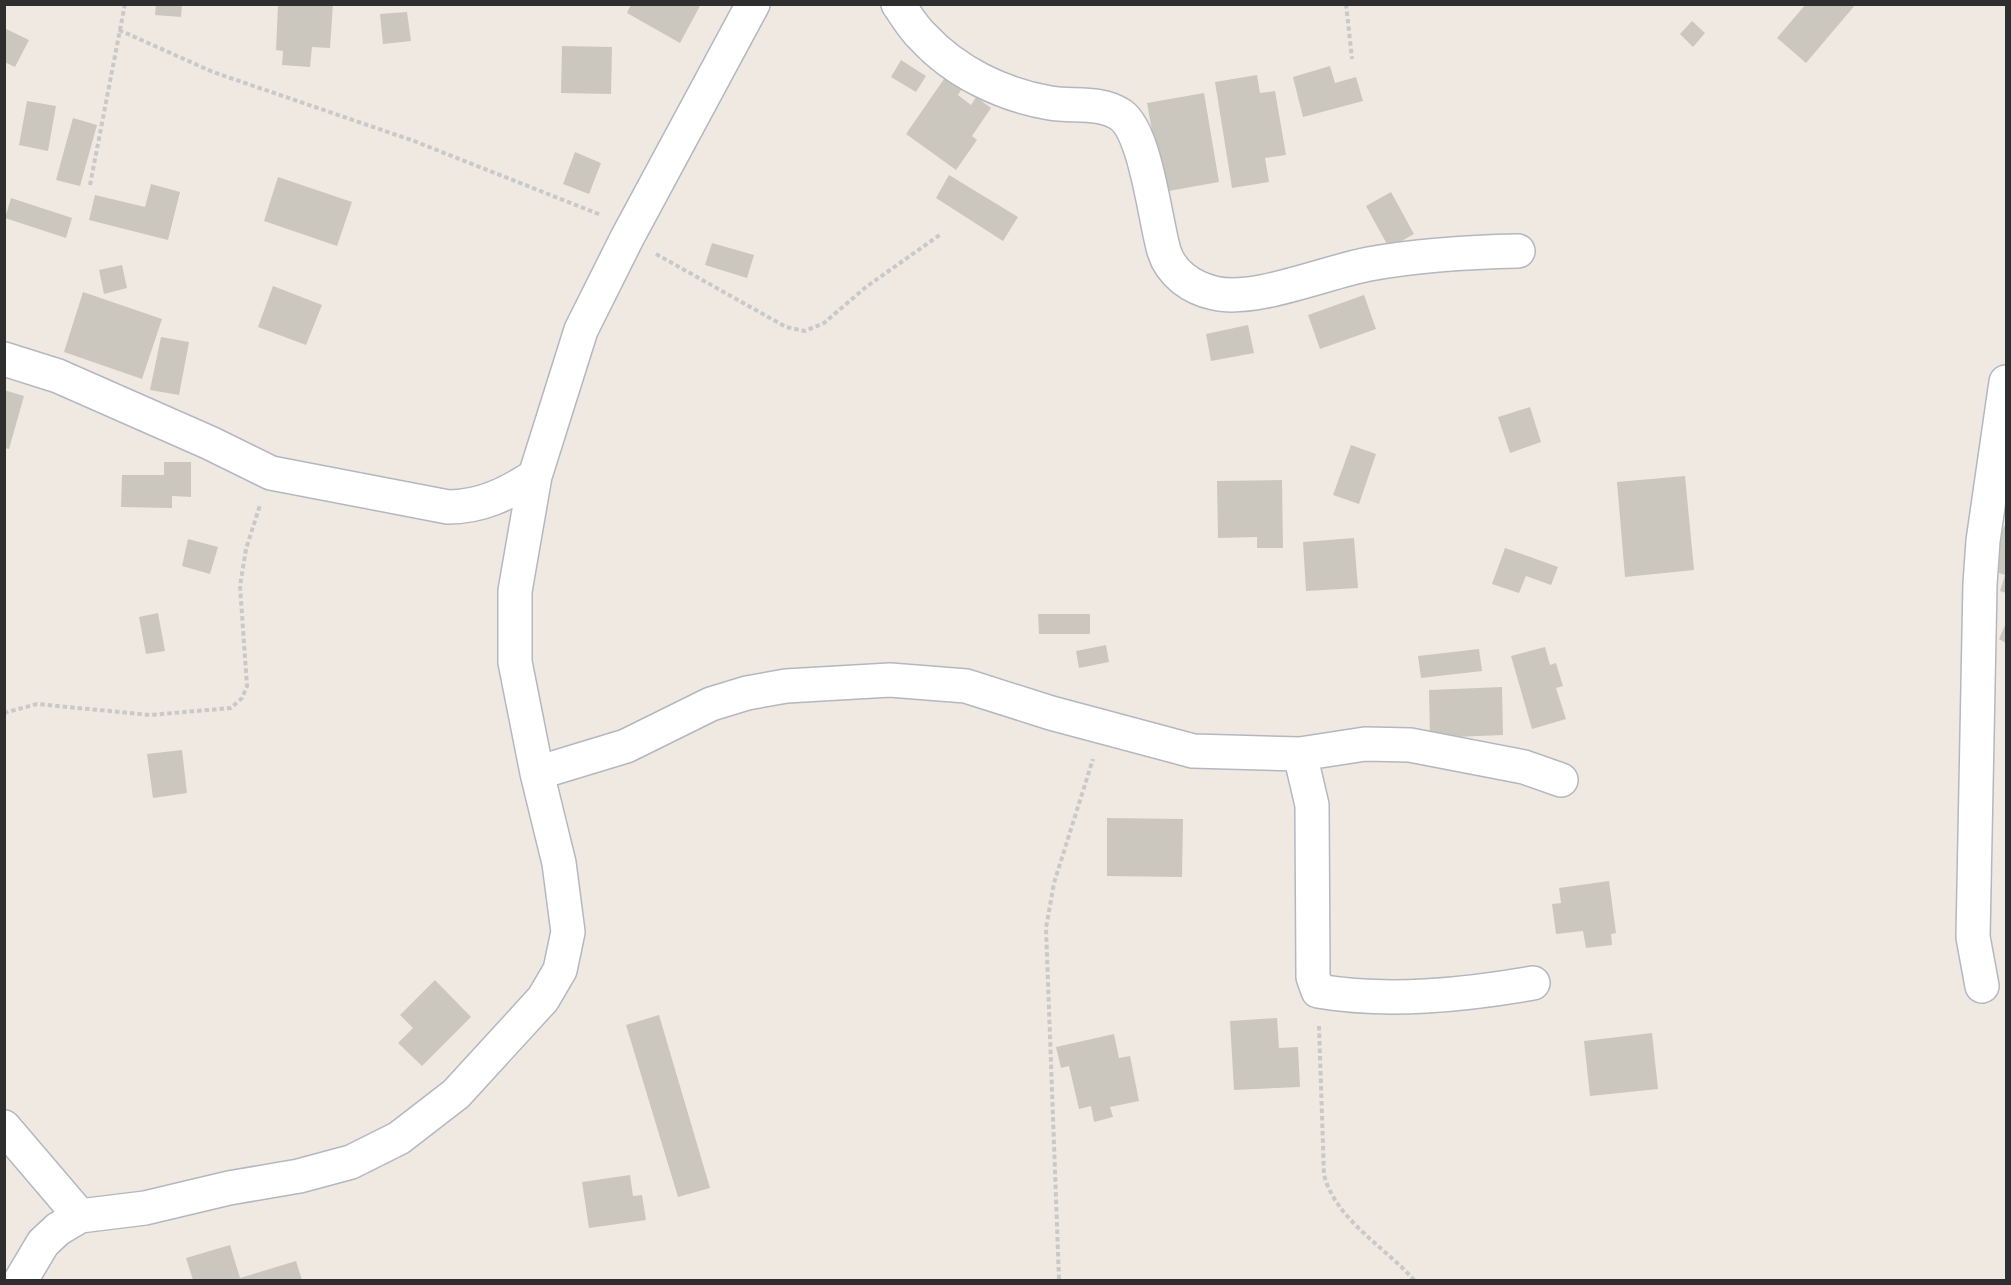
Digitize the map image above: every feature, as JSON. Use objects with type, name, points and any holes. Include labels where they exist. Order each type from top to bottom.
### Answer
[{"type":"street","points":[[21,1281],[43,1243],[58,1229],[80,1216],[145,1208],[229,1188],[299,1176],[351,1162],[399,1138],[456,1094],[543,999],[561,970],[568,932],[558,863],[515,662],[515,591],[535,476],[581,330],[630,233],[753,4]]},
{"type":"street","points":[[898,4],[923,38],[959,67],[996,89],[1050,103],[1098,106],[1121,115],[1138,140],[1165,255],[1184,282],[1215,294],[1264,292],[1368,264],[1448,253],[1518,251]]},
{"type":"street","points":[[4,359],[58,376],[210,443],[271,473],[448,507],[465,507],[486,502],[509,493],[535,476]]},
{"type":"street","points":[[1982,986],[1973,937],[1980,584],[1983,541],[2007,382]]},
{"type":"street","points":[[537,773],[626,746],[711,704],[747,693],[786,686],[890,680],[966,686],[1102,728],[1192,751],[1300,754],[1365,744],[1410,745],[1524,767],[1561,780]]},
{"type":"street","points":[[1300,754],[1312,805],[1313,977],[1318,991],[1366,996],[1474,993],[1533,983]]},
{"type":"street","points":[[4,1127],[80,1216]]},
{"type":"path","points":[[90,185],[106,112],[125,4]]},
{"type":"path","points":[[1346,4],[1352,58]]},
{"type":"path","points":[[119,30],[213,72],[414,141],[630,233],[786,327],[805,331],[824,323],[866,287],[941,234]]},
{"type":"path","points":[[4,713],[37,704],[150,715],[231,708],[242,698],[247,686],[240,586],[246,549],[271,473]]},
{"type":"path","points":[[1059,1279],[1046,928],[1054,883],[1102,728]]},
{"type":"path","points":[[1318,991],[1324,1175],[1329,1193],[1354,1223],[1414,1281]]},
{"type":"building","points":[[156,4],[182,4],[181,17],[155,15]]},
{"type":"building","points":[[278,4],[333,4],[330,48],[312,47],[310,67],[282,65],[283,51],[276,50]]},
{"type":"building","points":[[631,4],[701,4],[680,43],[627,13]]},
{"type":"building","points":[[1806,4],[1856,4],[1806,63],[1777,38]]},
{"type":"building","points":[[407,12],[411,41],[383,44],[380,14]]},
{"type":"building","points":[[1692,21],[1705,33],[1693,47],[1680,34]]},
{"type":"building","points":[[4,28],[29,40],[15,67],[4,62]]},
{"type":"building","points":[[562,46],[612,47],[611,94],[561,93]]},
{"type":"building","points":[[901,60],[926,76],[916,92],[891,77]]},
{"type":"building","points":[[1330,66],[1335,83],[1356,77],[1363,101],[1303,117],[1293,77]]},
{"type":"building","points":[[1257,75],[1260,93],[1275,91],[1286,155],[1265,158],[1269,182],[1232,188],[1215,82]]},
{"type":"building","points":[[946,76],[963,87],[958,95],[971,105],[976,97],[991,108],[972,136],[977,140],[956,170],[906,134]]},
{"type":"building","points":[[1204,93],[1219,182],[1163,192],[1147,103]]},
{"type":"building","points":[[27,101],[56,106],[48,151],[19,145]]},
{"type":"building","points":[[73,118],[97,125],[80,186],[56,180]]},
{"type":"building","points":[[575,152],[601,163],[589,194],[563,184]]},
{"type":"building","points":[[949,175],[1018,217],[1003,241],[936,198]]},
{"type":"building","points":[[278,177],[352,202],[337,246],[264,221]]},
{"type":"building","points":[[151,184],[180,192],[168,240],[89,220],[95,195],[145,207]]},
{"type":"building","points":[[1391,192],[1414,234],[1389,248],[1366,206]]},
{"type":"building","points":[[11,198],[72,218],[66,238],[5,218]]},
{"type":"building","points":[[712,243],[754,255],[747,278],[705,265]]},
{"type":"building","points":[[122,265],[127,288],[104,294],[99,270]]},
{"type":"building","points":[[273,286],[322,305],[306,345],[258,327]]},
{"type":"building","points":[[83,292],[162,319],[142,379],[64,352]]},
{"type":"building","points":[[1364,295],[1376,329],[1320,349],[1308,315]]},
{"type":"building","points":[[1248,325],[1254,353],[1211,361],[1206,334]]},
{"type":"building","points":[[161,337],[189,342],[179,395],[150,390]]},
{"type":"building","points":[[4,390],[24,396],[9,449],[4,448]]},
{"type":"building","points":[[1530,407],[1541,442],[1510,453],[1498,417]]},
{"type":"building","points":[[1351,445],[1376,454],[1359,504],[1333,495]]},
{"type":"building","points":[[164,462],[191,462],[191,497],[172,496],[172,508],[121,507],[122,475],[164,475]]},
{"type":"building","points":[[1685,476],[1694,570],[1625,577],[1617,482]]},
{"type":"building","points":[[1282,480],[1283,548],[1257,548],[1257,537],[1218,538],[1217,481]]},
{"type":"building","points":[[2004,526],[2006,527],[2006,593],[2000,591],[2005,575],[1990,570]]},
{"type":"building","points":[[1354,538],[1358,588],[1306,591],[1303,542]]},
{"type":"building","points":[[188,539],[218,547],[210,574],[182,566]]},
{"type":"building","points":[[1505,548],[1558,567],[1551,585],[1526,576],[1519,593],[1492,584]]},
{"type":"building","points":[[158,613],[165,651],[146,654],[139,617]]},
{"type":"building","points":[[1038,614],[1090,614],[1090,634],[1039,634]]},
{"type":"building","points":[[2006,623],[2006,643],[1999,639]]},
{"type":"building","points":[[1106,645],[1109,662],[1079,668],[1076,651]]},
{"type":"building","points":[[1545,647],[1550,665],[1556,663],[1563,686],[1556,688],[1566,719],[1532,729],[1511,656]]},
{"type":"building","points":[[1479,649],[1482,671],[1421,678],[1418,656]]},
{"type":"building","points":[[1502,687],[1503,735],[1430,738],[1429,690]]},
{"type":"building","points":[[182,750],[187,793],[153,798],[147,754]]},
{"type":"building","points":[[1107,818],[1183,819],[1182,877],[1107,876]]},
{"type":"building","points":[[1609,881],[1616,933],[1611,934],[1612,945],[1586,948],[1583,931],[1556,934],[1552,904],[1561,903],[1559,888]]},
{"type":"building","points":[[435,980],[471,1017],[422,1066],[398,1043],[413,1028],[400,1015]]},
{"type":"building","points":[[659,1015],[710,1188],[678,1197],[626,1025]]},
{"type":"building","points":[[1277,1018],[1279,1048],[1298,1047],[1300,1087],[1234,1090],[1230,1021]]},
{"type":"building","points":[[1652,1033],[1658,1089],[1590,1096],[1584,1041]]},
{"type":"building","points":[[1114,1034],[1119,1058],[1130,1056],[1139,1101],[1110,1107],[1113,1117],[1094,1122],[1091,1106],[1079,1109],[1069,1066],[1061,1068],[1056,1047]]},
{"type":"building","points":[[630,1175],[633,1196],[642,1195],[646,1220],[589,1228],[582,1182]]},
{"type":"building","points":[[230,1245],[240,1278],[296,1261],[302,1280],[193,1280],[186,1258]]}]
